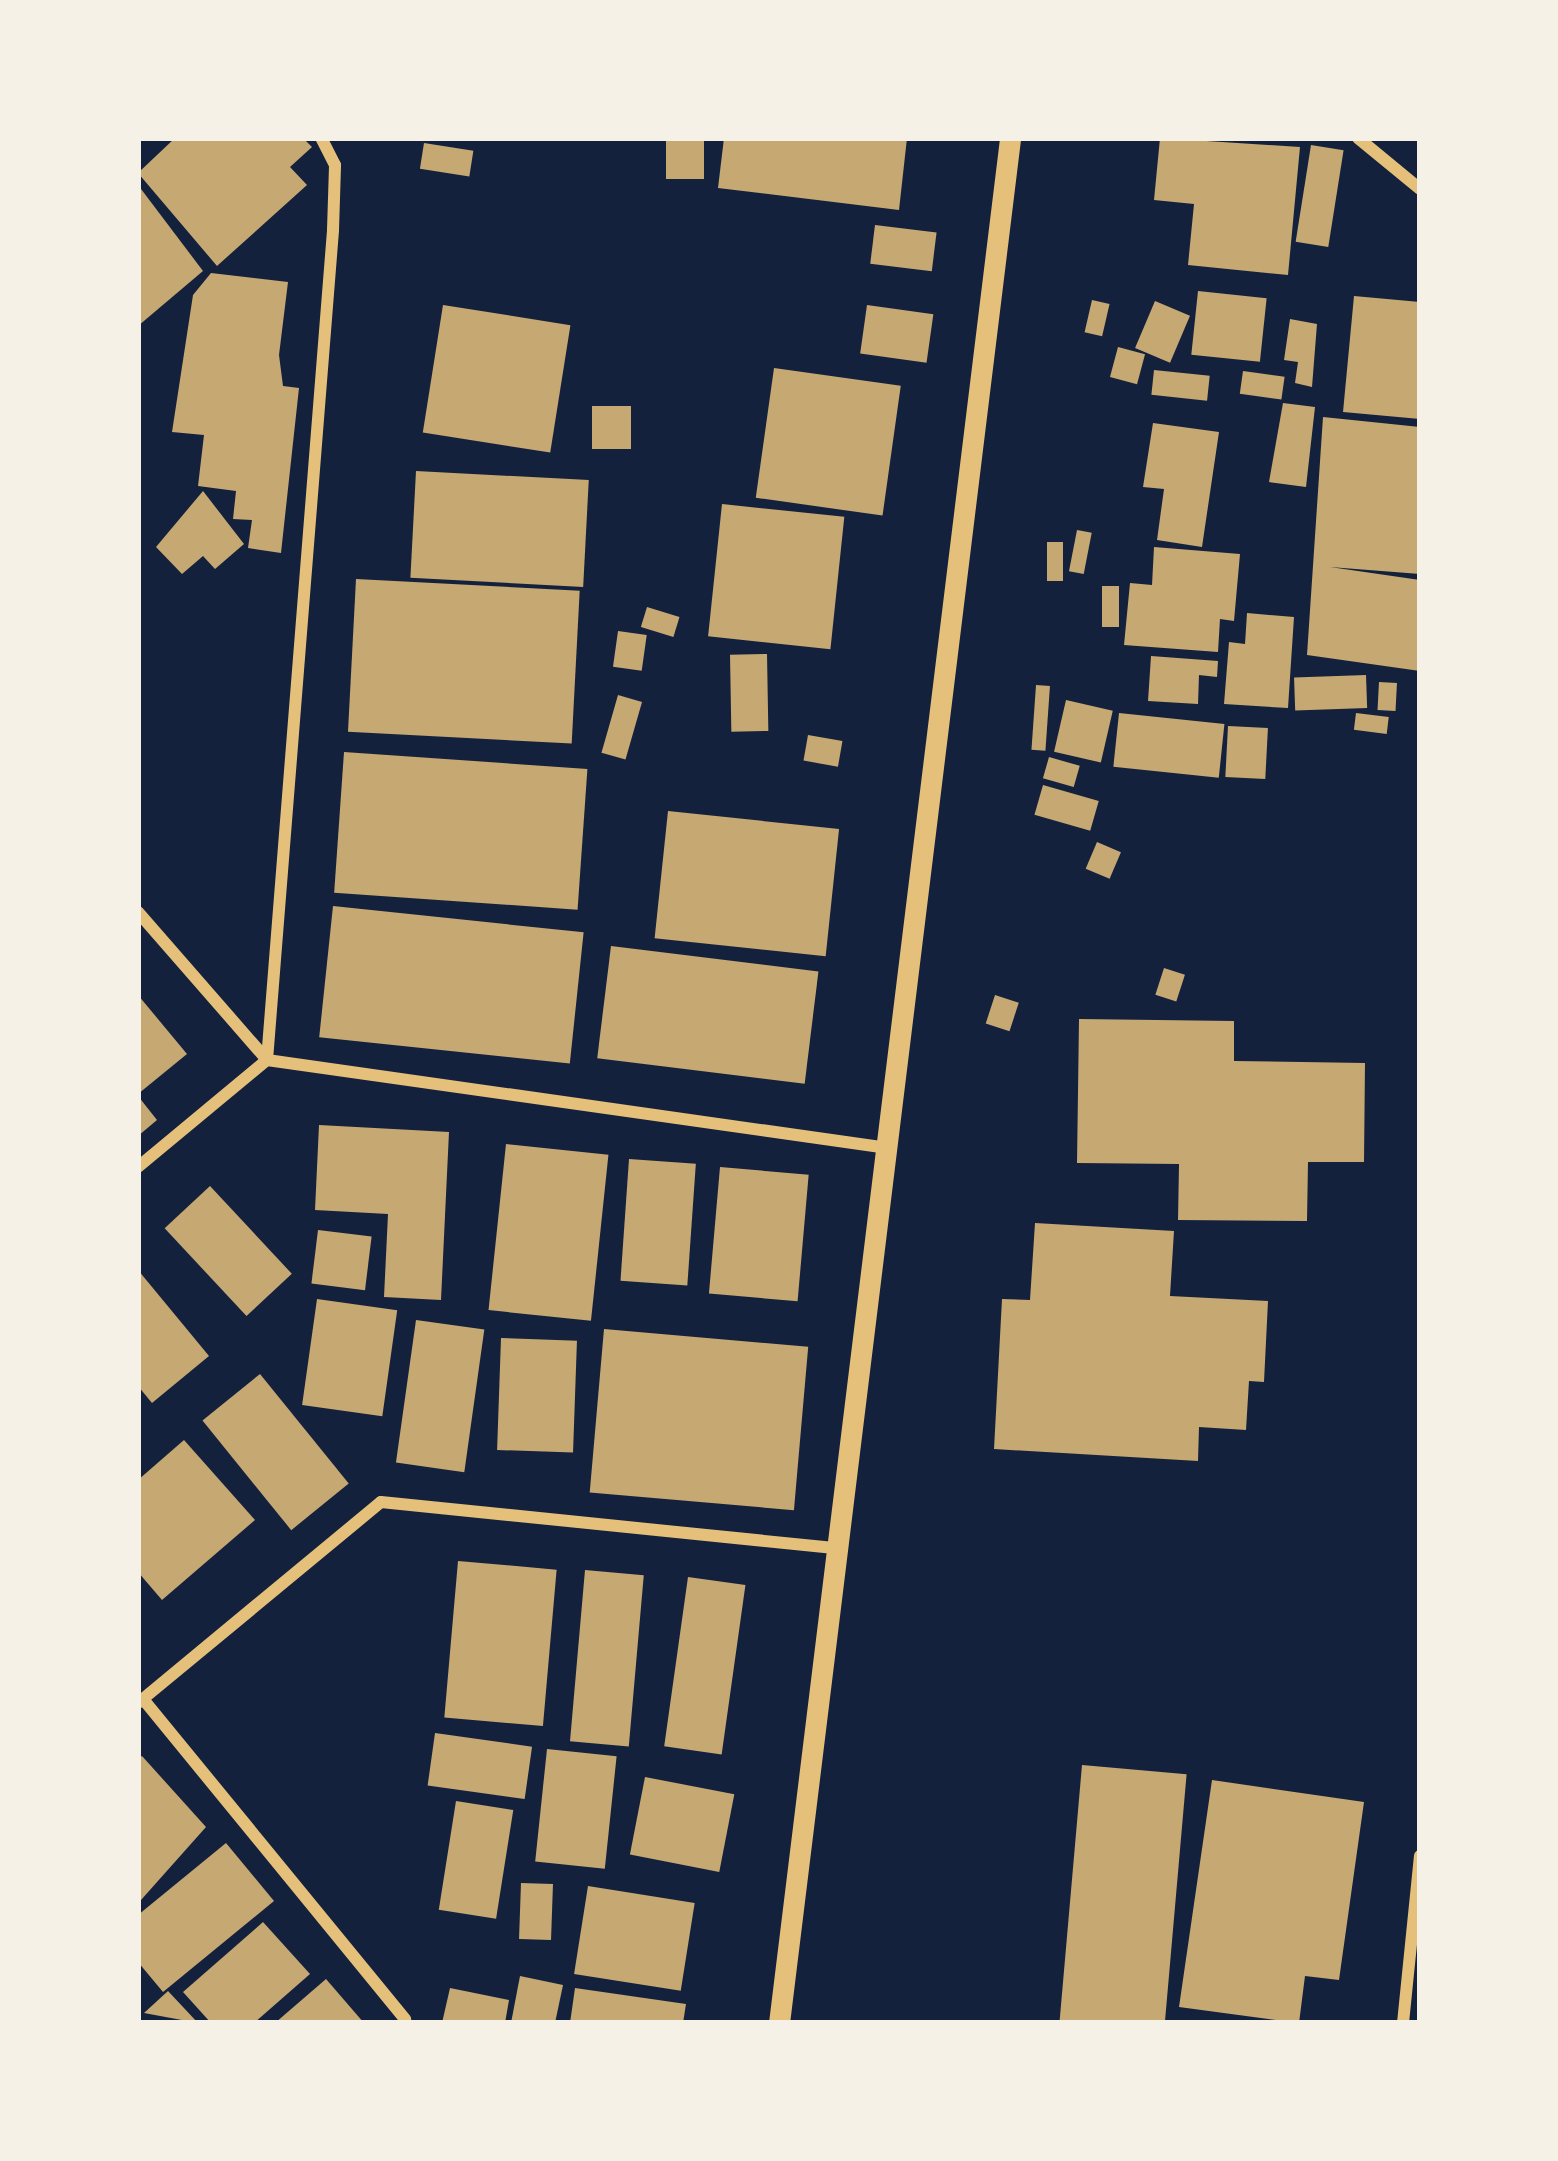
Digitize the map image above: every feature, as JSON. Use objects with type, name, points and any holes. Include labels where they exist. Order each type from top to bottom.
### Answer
[{"type":"street","points":[[138,1167],[267,1060],[333,230],[334,165],[321,138]]},
{"type":"street","points":[[779,2023],[890,1149],[1010,138]]},
{"type":"street","points":[[1358,138],[1420,189]]},
{"type":"street","points":[[138,912],[267,1060],[890,1149]]},
{"type":"street","points":[[404,2019],[141,1701],[382,1502],[837,1548]]},
{"type":"street","points":[[1403,2023],[1420,1856]]},
{"type":"building","points":[[175,138],[303,138],[312,147],[290,167],[307,185],[217,266],[138,173]]},
{"type":"building","points":[[666,138],[704,138],[704,179],[666,179]]},
{"type":"building","points":[[724,138],[907,138],[899,210],[718,188]]},
{"type":"building","points":[[1160,138],[1300,147],[1288,275],[1188,265],[1194,204],[1154,200]]},
{"type":"building","points":[[424,143],[473,151],[469,177],[420,169]]},
{"type":"building","points":[[1311,145],[1344,150],[1328,247],[1296,242]]},
{"type":"building","points":[[138,185],[203,271],[138,326]]},
{"type":"building","points":[[875,225],[937,233],[932,271],[870,264]]},
{"type":"building","points":[[211,273],[288,282],[279,355],[283,386],[299,388],[281,553],[248,548],[252,520],[233,519],[236,491],[198,486],[204,435],[172,432],[193,295]]},
{"type":"building","points":[[1198,291],[1267,298],[1260,362],[1191,355]]},
{"type":"building","points":[[1354,296],[1420,302],[1420,419],[1343,412]]},
{"type":"building","points":[[1092,300],[1110,304],[1102,336],[1085,332]]},
{"type":"building","points":[[1155,301],[1190,316],[1170,363],[1135,348]]},
{"type":"building","points":[[443,305],[570,325],[550,453],[423,432]]},
{"type":"building","points":[[867,305],[933,314],[927,363],[860,354]]},
{"type":"building","points":[[1290,319],[1317,324],[1312,387],[1295,383],[1298,362],[1284,360]]},
{"type":"building","points":[[1118,347],[1145,354],[1137,384],[1110,377]]},
{"type":"building","points":[[774,368],[901,386],[883,516],[756,498]]},
{"type":"building","points":[[1154,370],[1210,376],[1207,401],[1151,395]]},
{"type":"building","points":[[1243,371],[1285,377],[1281,400],[1240,394]]},
{"type":"building","points":[[1283,403],[1315,407],[1306,487],[1269,482]]},
{"type":"building","points":[[592,406],[631,406],[631,449],[592,449]]},
{"type":"building","points":[[1323,417],[1420,427],[1420,574],[1330,567],[1420,580],[1420,671],[1307,655]]},
{"type":"building","points":[[1153,423],[1219,432],[1202,547],[1157,540],[1164,489],[1143,487]]},
{"type":"building","points":[[416,471],[589,480],[583,587],[410,578]]},
{"type":"building","points":[[203,491],[244,544],[215,569],[203,556],[182,574],[156,547]]},
{"type":"building","points":[[722,504],[844,517],[830,649],[708,636]]},
{"type":"building","points":[[1077,530],[1092,533],[1084,574],[1069,571]]},
{"type":"building","points":[[1047,542],[1063,542],[1063,581],[1047,581]]},
{"type":"building","points":[[1154,547],[1240,554],[1234,621],[1220,619],[1218,652],[1124,645],[1130,583],[1152,585]]},
{"type":"building","points":[[356,579],[580,591],[572,744],[348,732]]},
{"type":"building","points":[[1102,586],[1119,586],[1119,627],[1102,627]]},
{"type":"building","points":[[647,607],[680,617],[673,637],[641,627]]},
{"type":"building","points":[[1247,613],[1294,617],[1288,708],[1224,704],[1229,642],[1245,644]]},
{"type":"building","points":[[618,631],[647,635],[642,671],[613,667]]},
{"type":"building","points":[[767,654],[768,731],[731,732],[730,655]]},
{"type":"building","points":[[1151,656],[1218,661],[1217,677],[1199,675],[1198,704],[1148,701]]},
{"type":"building","points":[[1366,675],[1367,708],[1295,710],[1294,678]]},
{"type":"building","points":[[1379,682],[1397,683],[1396,711],[1378,710]]},
{"type":"building","points":[[1036,685],[1050,686],[1045,751],[1031,750]]},
{"type":"building","points":[[618,695],[642,702],[625,760],[601,753]]},
{"type":"building","points":[[1066,700],[1113,711],[1101,762],[1054,752]]},
{"type":"building","points":[[1119,713],[1224,724],[1219,778],[1113,767]]},
{"type":"building","points":[[1356,713],[1389,717],[1387,734],[1354,730]]},
{"type":"building","points":[[1228,726],[1268,728],[1265,779],[1225,777]]},
{"type":"building","points":[[808,735],[842,741],[838,767],[803,761]]},
{"type":"building","points":[[344,752],[587,769],[578,910],[334,893]]},
{"type":"building","points":[[1049,757],[1080,766],[1074,787],[1043,778]]},
{"type":"building","points":[[1043,785],[1099,801],[1090,831],[1034,815]]},
{"type":"building","points":[[668,811],[839,829],[826,956],[655,938]]},
{"type":"building","points":[[1097,842],[1121,852],[1110,879],[1086,869]]},
{"type":"building","points":[[333,906],[584,932],[570,1064],[319,1037]]},
{"type":"building","points":[[611,946],[818,971],[805,1084],[597,1058]]},
{"type":"building","points":[[1164,968],[1185,975],[1176,1001],[1155,995]]},
{"type":"building","points":[[138,995],[187,1054],[138,1094]]},
{"type":"building","points":[[995,995],[1019,1003],[1010,1031],[986,1024]]},
{"type":"building","points":[[1079,1019],[1234,1021],[1234,1061],[1365,1063],[1364,1162],[1308,1162],[1307,1221],[1178,1220],[1179,1164],[1077,1163]]},
{"type":"building","points":[[138,1096],[157,1120],[138,1136]]},
{"type":"building","points":[[319,1125],[449,1132],[441,1300],[384,1297],[388,1214],[315,1210]]},
{"type":"building","points":[[506,1144],[608,1155],[591,1321],[489,1310]]},
{"type":"building","points":[[629,1159],[696,1164],[687,1285],[620,1281]]},
{"type":"building","points":[[720,1167],[809,1175],[798,1301],[709,1294]]},
{"type":"building","points":[[210,1186],[292,1274],[246,1316],[165,1228]]},
{"type":"building","points":[[1035,1223],[1174,1231],[1170,1296],[1268,1301],[1264,1382],[1249,1381],[1246,1430],[1199,1427],[1198,1461],[994,1449],[1002,1299],[1030,1300]]},
{"type":"building","points":[[318,1230],[372,1237],[365,1290],[311,1284]]},
{"type":"building","points":[[138,1270],[209,1356],[152,1403],[138,1386]]},
{"type":"building","points":[[317,1299],[397,1310],[382,1416],[302,1405]]},
{"type":"building","points":[[416,1320],[484,1330],[464,1472],[396,1463]]},
{"type":"building","points":[[604,1329],[808,1347],[794,1510],[590,1492]]},
{"type":"building","points":[[501,1338],[577,1341],[573,1453],[497,1450]]},
{"type":"building","points":[[260,1374],[349,1484],[291,1530],[202,1421]]},
{"type":"building","points":[[184,1440],[255,1520],[162,1600],[138,1572],[138,1480]]},
{"type":"building","points":[[458,1561],[557,1570],[543,1726],[444,1717]]},
{"type":"building","points":[[585,1570],[644,1575],[629,1746],[570,1741]]},
{"type":"building","points":[[688,1577],[745,1585],[722,1754],[664,1746]]},
{"type":"building","points":[[435,1733],[532,1747],[525,1799],[428,1785]]},
{"type":"building","points":[[547,1749],[617,1756],[605,1869],[535,1861]]},
{"type":"building","points":[[142,1756],[206,1827],[141,1900],[138,1759]]},
{"type":"building","points":[[1082,1765],[1187,1774],[1165,2023],[1059,2023]]},
{"type":"building","points":[[645,1777],[734,1794],[719,1872],[630,1855]]},
{"type":"building","points":[[1212,1780],[1364,1802],[1339,1980],[1305,1976],[1299,2023],[1179,2007]]},
{"type":"building","points":[[456,1801],[513,1810],[496,1919],[439,1910]]},
{"type":"building","points":[[226,1843],[274,1901],[163,1992],[138,1962],[138,1915]]},
{"type":"building","points":[[521,1883],[553,1884],[551,1940],[519,1939]]},
{"type":"building","points":[[588,1886],[695,1903],[681,1991],[574,1974]]},
{"type":"building","points":[[263,1922],[310,1974],[254,2023],[211,2023],[183,1992]]},
{"type":"building","points":[[520,1976],[563,1985],[555,2023],[511,2023]]},
{"type":"building","points":[[326,1979],[364,2023],[275,2023]]},
{"type":"building","points":[[450,1988],[509,2000],[505,2023],[442,2023]]},
{"type":"building","points":[[575,1988],[686,2004],[683,2023],[570,2023]]},
{"type":"building","points":[[168,1991],[198,2023],[144,2013]]}]
